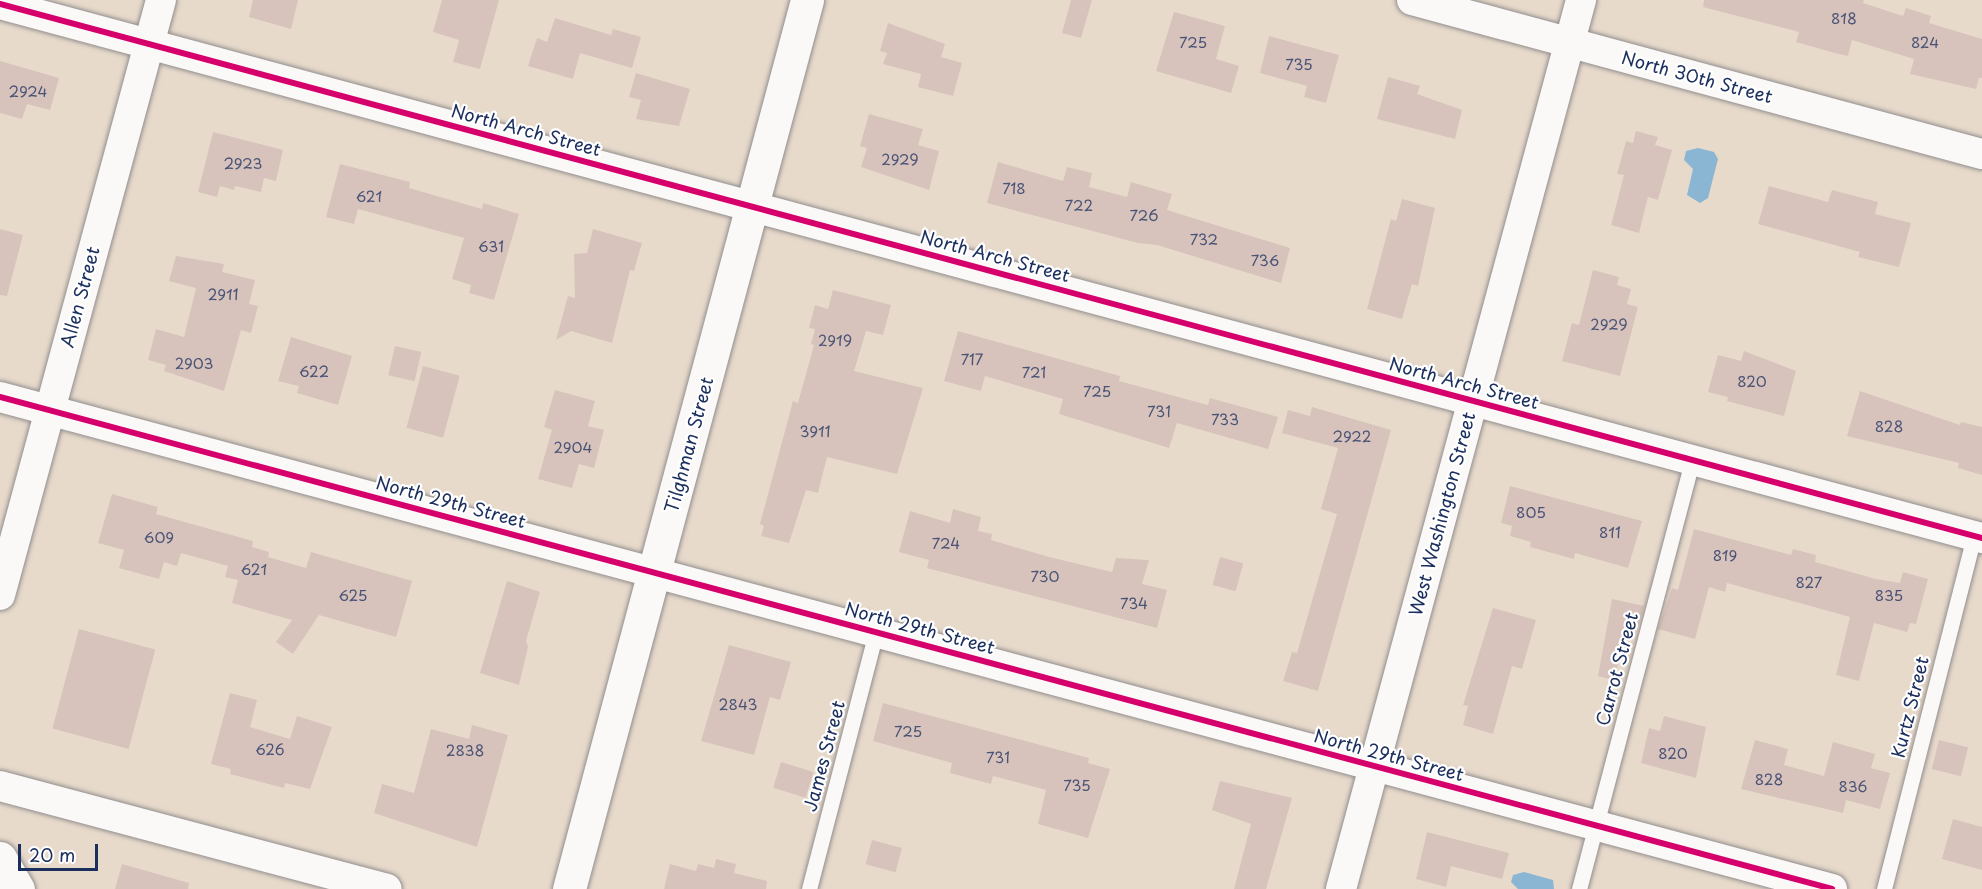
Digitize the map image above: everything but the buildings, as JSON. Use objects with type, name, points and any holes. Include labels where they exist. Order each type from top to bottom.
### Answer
[{"type":"main road","name":"Tilghman Street","points":[[569,889],[807,0]]},
{"type":"main road","points":[[0,858],[18,889]]},
{"type":"street","name":"Allen Street","points":[[0,595],[160,0]]},
{"type":"street","name":"North 30th Street","points":[[1412,0],[1982,154]]},
{"type":"street","name":"West Washington Street","points":[[1341,889],[1581,0]]},
{"type":"street","name":"North Arch Street","points":[[0,4],[1978,537]]},
{"type":"street","name":"North 29th Street","points":[[0,397],[1832,889]]},
{"type":"street","points":[[0,786],[386,889]]},
{"type":"lane","name":"Carrot Street","points":[[1579,889],[1692,460]]},
{"type":"lane","name":"Kurtz Street","points":[[1884,889],[1978,537]]},
{"type":"lane","name":"James Street","points":[[809,889],[876,632]]},
{"type":"water","points":[[1698,148],[1714,152],[1718,159],[1708,198],[1700,203],[1687,195],[1693,169],[1684,160],[1686,151]]},
{"type":"water","points":[[1524,872],[1553,880],[1554,889],[1518,889],[1511,882],[1513,875]]},
{"type":"cycle path","points":[[0,4],[1982,538]]},
{"type":"cycle path","points":[[0,397],[1832,889]]}]
